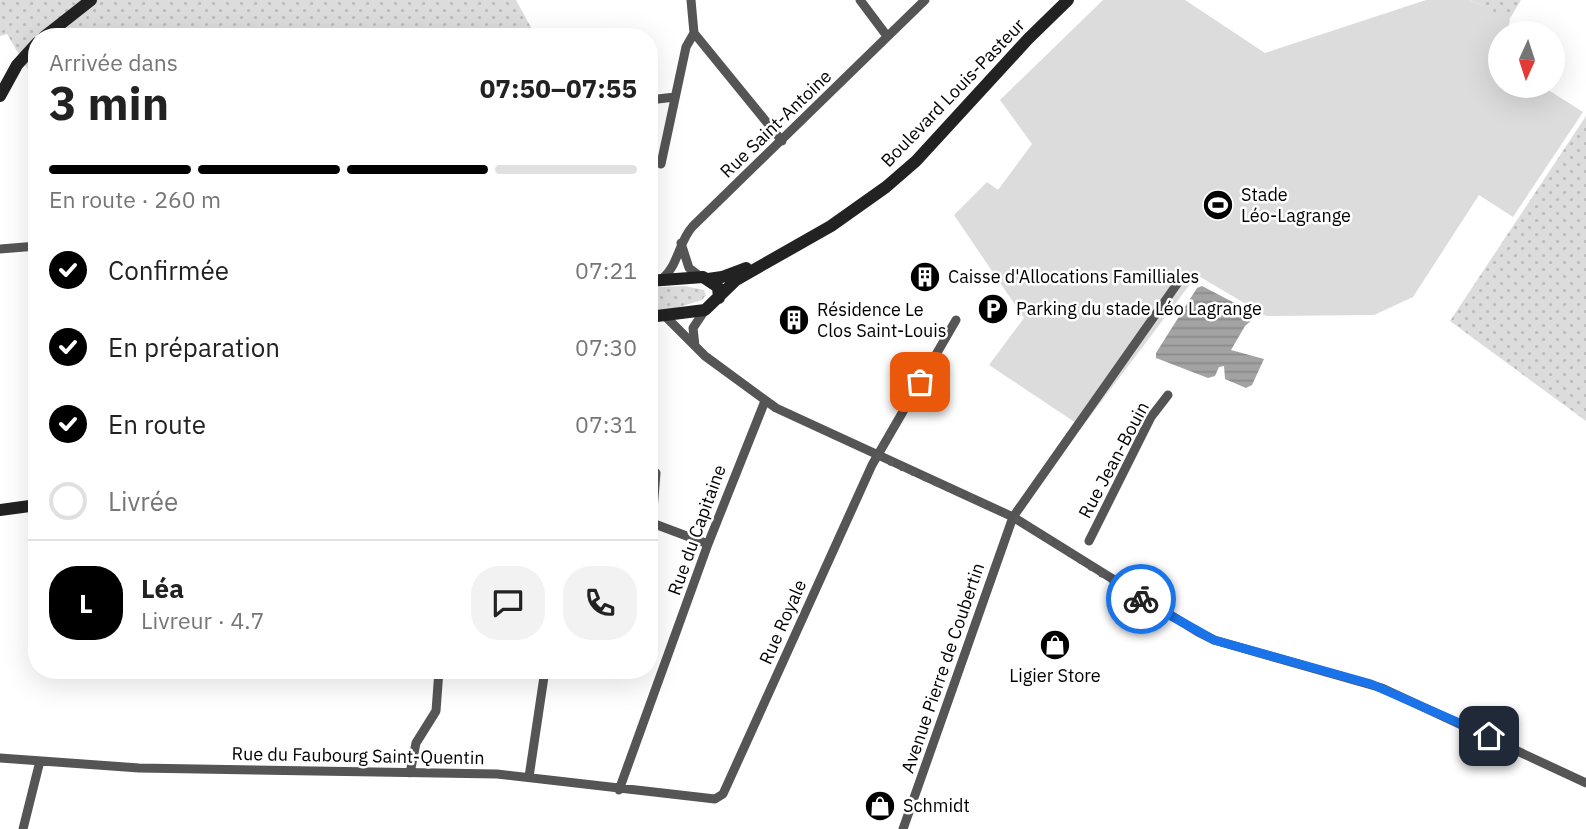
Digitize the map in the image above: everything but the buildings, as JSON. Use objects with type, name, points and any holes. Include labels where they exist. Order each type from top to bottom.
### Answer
[{"type":"main road","points":[[55,28],[91,0]]},
{"type":"main road","name":"Boulevard Louis-Pasteur","points":[[705,310],[728,286],[766,261],[831,226],[886,187],[916,161],[1028,39],[1068,0]]},
{"type":"main road","points":[[0,96],[17,65],[28,53]]},
{"type":"main road","points":[[658,280],[722,277],[766,261]]},
{"type":"main road","points":[[705,278],[718,286],[719,298]]},
{"type":"main road","points":[[658,317],[705,310]]},
{"type":"main road","points":[[0,510],[28,506]]},
{"type":"street","points":[[691,0],[694,33],[782,141]]},
{"type":"street","points":[[860,0],[887,36]]},
{"type":"street","name":"Rue Saint-Antoine","points":[[658,278],[675,264],[681,241],[705,214],[925,0]]},
{"type":"street","points":[[662,164],[686,47],[694,33]]},
{"type":"street","points":[[658,99],[675,97]]},
{"type":"street","points":[[681,241],[689,268],[705,278]]},
{"type":"street","points":[[0,249],[28,247]]},
{"type":"street","name":"Avenue Pierre de Coubertin","points":[[903,829],[1013,517],[1177,284]]},
{"type":"street","points":[[695,348],[693,328],[705,310]]},
{"type":"street","points":[[666,317],[676,323],[695,348],[765,401],[877,456],[1013,517],[1167,615],[1206,636],[1382,688],[1586,783]]},
{"type":"street","name":"Rue Royale","points":[[715,799],[723,794],[877,456],[956,320]]},
{"type":"street","name":"Rue Jean-Bouin","points":[[1089,541],[1151,417],[1168,395]]},
{"type":"street","name":"Rue du Capitaine","points":[[619,790],[708,544],[765,401]]},
{"type":"street","points":[[658,525],[708,544]]},
{"type":"street","points":[[410,773],[415,743],[436,711],[438,679]]},
{"type":"street","points":[[529,777],[544,679]]},
{"type":"street","name":"Rue du Faubourg Saint-Quentin","points":[[0,758],[139,768],[529,777],[619,790],[715,799]]},
{"type":"street","points":[[23,829],[40,761]]},
{"type":"shaded area","points":[[0,0],[516,0],[531,28],[28,28],[28,70],[7,34],[0,36]]},
{"type":"shaded area","name":"Stade Léo-Lagrange","points":[[1103,0],[1185,0],[1265,53],[1426,0],[1470,0],[1510,20],[1488,21],[1488,98],[1561,98],[1583,112],[1513,217],[1479,195],[1413,297],[1374,315],[1266,316],[1197,275],[1082,427],[989,365],[1024,318],[954,215],[987,182],[998,190],[1032,144],[1000,100]]},
{"type":"shaded area","points":[[1470,0],[1521,0],[1509,20]]},
{"type":"shaded area","points":[[1586,116],[1586,421],[1450,321]]},
{"type":"shaded area","points":[[685,286],[704,290],[706,295],[702,300],[673,309],[658,310],[658,288]]},
{"type":"shaded area","points":[[1202,286],[1250,311],[1253,319],[1245,326],[1231,350],[1264,359],[1252,385],[1246,388],[1225,379],[1224,366],[1219,367],[1215,376],[1208,378],[1156,358],[1156,353],[1197,288]]},
{"type":"way so far","points":[[920,382],[877,456],[1013,517],[1141,599]]},
{"type":"place","name":"Stade Léo-Lagrange","points":[[1218,205]]},
{"type":"place","name":"Caisse d'Allocations Familliales","points":[[925,277]]},
{"type":"place","name":"Parking du stade Léo Lagrange","points":[[993,309]]},
{"type":"place","name":"Résidence Le Clos Saint-Louis","points":[[794,320]]},
{"type":"place","name":"Ligier Store","points":[[1055,645]]},
{"type":"place","name":"Schmidt","points":[[880,806]]},
{"type":"route","points":[[1141,599],[1214,640],[1371,684],[1489,736]]}]
